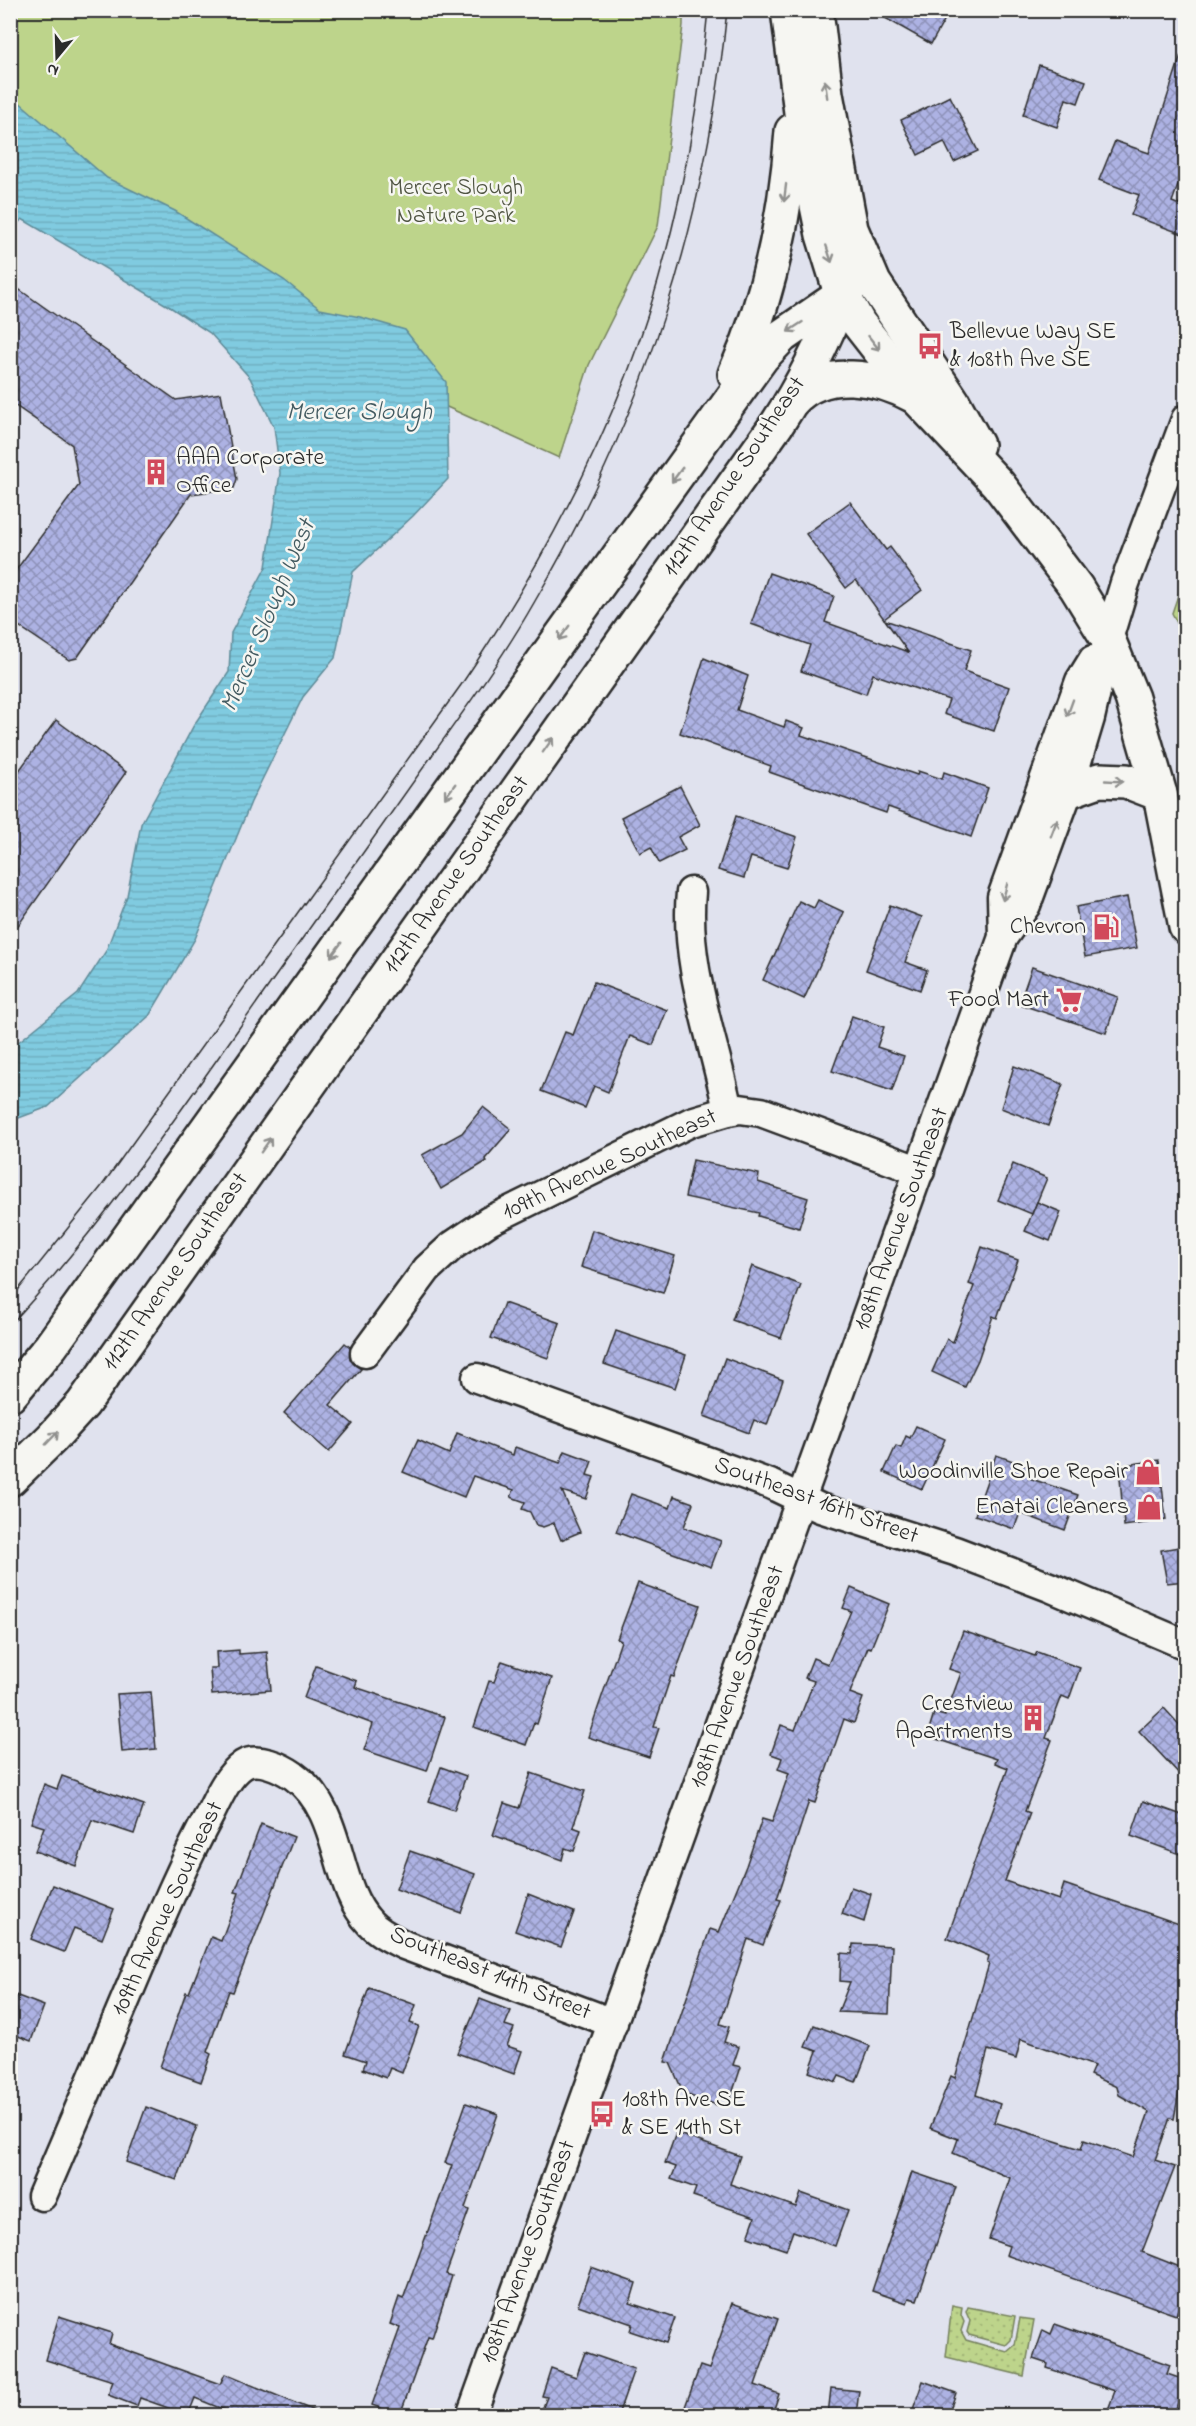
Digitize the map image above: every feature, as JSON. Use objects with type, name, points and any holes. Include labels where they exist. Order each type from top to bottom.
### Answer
[{"type":"main road","points":[[788,10],[806,152],[823,235],[843,294],[859,324],[917,398],[998,484],[1076,586],[1108,639],[1132,698],[1160,794],[1185,927]]},
{"type":"main road","points":[[816,10],[826,94],[851,229],[866,270],[953,402],[998,484]]},
{"type":"main road","points":[[711,426],[752,336],[771,275],[784,202],[792,133],[795,72]]},
{"type":"main road","points":[[843,294],[866,270]]},
{"type":"main road","name":"112th Avenue Southeast","points":[[10,1479],[83,1404],[791,403],[829,329],[843,294]]},
{"type":"main road","name":"112th Avenue Southeast","points":[[10,1395],[51,1346],[762,357],[782,336],[843,294]]},
{"type":"main road","points":[[791,403],[809,387],[834,379],[851,378],[887,384],[917,398]]},
{"type":"main road","points":[[1068,790],[1099,780],[1126,781],[1160,794]]},
{"type":"street","name":"108th Avenue Southeast","points":[[471,2415],[1003,937],[1026,905],[1068,790],[1090,718],[1108,639],[1125,583],[1185,419]]},
{"type":"street","name":"108th Avenue Southeast","points":[[1003,937],[1002,897],[1080,681],[1108,639]]},
{"type":"street","name":"109th Avenue Southeast","points":[[365,1353],[427,1269],[452,1246],[489,1221],[691,1122],[728,1111],[720,1068],[691,951],[688,914],[691,892]]},
{"type":"street","points":[[728,1111],[740,1109],[761,1112],[920,1171]]},
{"type":"street","name":"Southeast 16th Street","points":[[477,1378],[770,1484],[829,1511],[966,1555],[1052,1588],[1185,1646]]},
{"type":"street","name":"109th Avenue Southeast","points":[[42,2196],[188,1854],[225,1784],[244,1765],[258,1763],[277,1765],[296,1778],[313,1795],[326,1815],[352,1894],[370,1923]]},
{"type":"street","name":"Southeast 14th Street","points":[[370,1923],[383,1934],[404,1945],[613,2023]]},
{"type":"green space","name":"Mercer Slough Nature Park","points":[[11,11],[683,11],[658,226],[589,365],[559,458],[275,329],[11,174]]},
{"type":"green space","points":[[1185,575],[1185,639],[1172,613]]},
{"type":"green space","points":[[952,2305],[962,2307],[961,2315],[964,2322],[961,2331],[966,2340],[1007,2352],[1015,2345],[1020,2318],[1034,2320],[1024,2376],[946,2357]]},
{"type":"green space","points":[[968,2307],[1015,2316],[1011,2340],[1006,2345],[969,2335],[967,2332],[970,2321],[966,2312]]},
{"type":"water","name":"Mercer Slough","points":[[11,95],[107,178],[175,211],[284,280],[320,309],[360,317],[405,330],[446,382],[448,479],[413,516],[353,572],[335,658],[303,697],[251,802],[195,939],[149,1016],[48,1107],[11,1121],[11,1048],[78,994],[106,951],[127,896],[141,824],[194,725],[229,672],[231,633],[266,567],[280,473],[274,427],[250,378],[210,333],[22,219],[11,231],[11,222],[16,216],[10,213]]},
{"type":"building","points":[[871,10],[950,10],[931,44]]},
{"type":"building","points":[[1181,55],[1185,55],[1185,166],[1172,202],[1185,207],[1185,235],[1131,215],[1139,195],[1099,180],[1115,141],[1149,153]]},
{"type":"building","points":[[1039,65],[1086,81],[1078,103],[1066,99],[1057,127],[1023,115]]},
{"type":"building","points":[[950,96],[978,151],[954,162],[944,142],[918,155],[901,120]]},
{"type":"building","name":"AAA Corporate Office","points":[[10,283],[176,400],[221,393],[237,479],[234,488],[191,494],[77,658],[69,660],[10,620],[10,578],[79,485],[72,445],[10,402]]},
{"type":"building","points":[[850,502],[886,550],[890,547],[922,590],[884,619],[856,580],[846,588],[806,534]]},
{"type":"building","points":[[769,573],[834,596],[825,622],[908,652],[885,620],[971,650],[964,671],[1009,687],[994,731],[944,714],[949,700],[873,674],[866,694],[801,671],[810,645],[751,624]]},
{"type":"building","points":[[704,658],[748,676],[737,710],[784,727],[786,721],[804,728],[801,735],[917,775],[918,771],[942,779],[944,772],[988,788],[971,837],[888,807],[886,813],[769,772],[771,766],[680,733]]},
{"type":"building","points":[[56,720],[126,772],[10,937],[10,783]]},
{"type":"building","points":[[680,786],[700,825],[678,837],[685,850],[659,863],[651,847],[640,853],[621,817]]},
{"type":"building","points":[[736,816],[797,837],[787,868],[751,857],[744,878],[718,870]]},
{"type":"building","name":"Chevron","points":[[1127,897],[1137,948],[1085,957],[1076,907]]},
{"type":"building","points":[[818,900],[844,912],[804,999],[763,980],[799,901],[814,908]]},
{"type":"building","points":[[890,905],[922,917],[905,962],[927,970],[920,990],[866,970]]},
{"type":"building","name":"Food Mart","points":[[1032,967],[1118,997],[1106,1033],[1019,1004]]},
{"type":"building","points":[[594,982],[667,1010],[653,1045],[630,1036],[608,1092],[594,1086],[585,1108],[541,1091],[565,1032],[573,1035]]},
{"type":"building","points":[[852,1016],[884,1027],[877,1047],[904,1056],[892,1091],[832,1071]]},
{"type":"building","points":[[1014,1066],[1063,1084],[1048,1126],[1001,1108]]},
{"type":"building","points":[[483,1107],[511,1129],[485,1159],[487,1161],[441,1189],[422,1155],[462,1133]]},
{"type":"building","points":[[693,1160],[759,1174],[758,1182],[808,1198],[799,1228],[758,1216],[759,1213],[685,1197]]},
{"type":"building","points":[[1013,1164],[1047,1178],[1032,1214],[998,1200]]},
{"type":"building","points":[[1037,1202],[1061,1212],[1050,1241],[1025,1231]]},
{"type":"building","points":[[592,1230],[675,1256],[663,1293],[581,1267]]},
{"type":"building","points":[[982,1247],[1018,1260],[997,1318],[993,1316],[978,1360],[965,1387],[932,1372],[947,1339],[953,1342],[974,1286],[969,1284]]},
{"type":"building","points":[[752,1266],[801,1285],[781,1338],[732,1320]]},
{"type":"building","points":[[504,1303],[560,1323],[548,1358],[491,1338]]},
{"type":"building","points":[[616,1331],[686,1355],[675,1388],[604,1364]]},
{"type":"building","points":[[345,1343],[350,1347],[350,1360],[361,1369],[330,1405],[353,1424],[329,1452],[284,1413]]},
{"type":"building","points":[[725,1358],[783,1380],[767,1425],[754,1420],[749,1433],[704,1416]]},
{"type":"building","points":[[916,1426],[945,1439],[922,1489],[884,1472],[896,1446],[901,1448],[906,1436],[910,1438]]},
{"type":"building","points":[[457,1433],[513,1455],[515,1447],[560,1463],[565,1451],[592,1461],[587,1475],[594,1477],[586,1499],[562,1491],[580,1532],[561,1540],[554,1523],[543,1527],[536,1525],[530,1512],[522,1509],[525,1502],[511,1497],[514,1490],[473,1476],[464,1497],[403,1472],[418,1440],[449,1454]]},
{"type":"building","points":[[996,1455],[1033,1468],[1029,1478],[1078,1495],[1065,1530],[1020,1513],[1014,1529],[975,1515]]},
{"type":"building","points":[[1159,1460],[1166,1520],[1124,1526],[1119,1466]]},
{"type":"building","points":[[631,1494],[670,1508],[674,1496],[693,1503],[684,1527],[721,1541],[711,1567],[616,1532]]},
{"type":"building","points":[[1185,1546],[1185,1581],[1167,1583],[1161,1550]]},
{"type":"building","points":[[638,1583],[700,1605],[674,1677],[671,1676],[654,1727],[659,1728],[649,1757],[588,1737],[621,1641],[617,1639]]},
{"type":"building","points":[[851,1588],[889,1604],[871,1648],[868,1647],[850,1693],[863,1698],[854,1723],[844,1719],[815,1803],[809,1801],[777,1899],[781,1900],[763,1945],[748,1939],[720,2024],[729,2027],[724,2042],[739,2047],[733,2065],[741,2067],[731,2097],[720,2093],[717,2105],[684,2094],[670,2063],[665,2062],[710,1929],[719,1932],[762,1819],[772,1822],[789,1773],[778,1769],[782,1758],[771,1754],[781,1725],[795,1730],[814,1681],[805,1678],[813,1658],[828,1664],[851,1611],[843,1608]]},
{"type":"building","points":[[963,1631],[1035,1656],[1037,1652],[1080,1668],[1069,1699],[1062,1696],[1046,1738],[1052,1740],[1025,1811],[1030,1813],[1005,1881],[1059,1900],[1064,1884],[1185,1926],[1185,2059],[1174,2119],[1170,2118],[1155,2160],[1175,2167],[1142,2252],[1185,2269],[1185,2287],[1176,2315],[1006,2255],[1009,2246],[989,2239],[1010,2178],[953,2153],[958,2139],[930,2128],[951,2076],[955,2078],[989,1964],[987,1963],[989,1956],[947,1938],[1008,1768],[995,1763],[997,1759],[927,1736],[934,1713],[945,1716],[961,1673],[949,1669]],"holes":[[[1021,2039],[1094,2066],[1090,2075],[1117,2087],[1119,2095],[1149,2112],[1133,2157],[1084,2140],[1081,2149],[994,2122],[1000,2104],[976,2095],[988,2050],[1016,2059]]]},
{"type":"building","points":[[239,1650],[239,1654],[267,1652],[271,1690],[212,1695],[210,1668],[217,1668],[216,1652]]},
{"type":"building","points":[[502,1661],[552,1678],[537,1724],[534,1723],[526,1745],[474,1727],[489,1681],[494,1682]]},
{"type":"building","points":[[316,1666],[357,1681],[355,1687],[445,1717],[427,1771],[364,1750],[373,1724],[304,1698]]},
{"type":"building","points":[[151,1692],[156,1749],[122,1752],[117,1694]]},
{"type":"building","points":[[1164,1708],[1185,1731],[1185,1780],[1139,1731]]},
{"type":"building","points":[[441,1767],[466,1776],[454,1810],[429,1801]]},
{"type":"building","points":[[531,1773],[585,1791],[573,1827],[581,1830],[574,1851],[565,1848],[562,1860],[493,1835],[504,1803],[519,1808]]},
{"type":"building","points":[[62,1776],[144,1805],[134,1834],[92,1820],[76,1866],[35,1851],[44,1827],[31,1823],[44,1784],[57,1789]]},
{"type":"building","points":[[1143,1801],[1185,1816],[1185,1856],[1131,1836]]},
{"type":"building","points":[[261,1824],[294,1837],[233,1992],[229,1991],[207,2052],[211,2054],[201,2082],[160,2067],[186,1992],[189,1993],[211,1937],[221,1941],[239,1893],[235,1892]]},
{"type":"building","points":[[410,1851],[475,1874],[461,1913],[396,1889]]},
{"type":"building","points":[[53,1885],[114,1909],[102,1939],[74,1928],[64,1952],[31,1939]]},
{"type":"building","points":[[851,1887],[871,1894],[864,1922],[842,1914]]},
{"type":"building","points":[[528,1894],[574,1912],[561,1947],[515,1931]]},
{"type":"building","points":[[853,1944],[892,1946],[889,2014],[838,2012],[850,1982],[840,1981],[841,1953],[852,1954]]},
{"type":"building","points":[[369,1988],[416,2005],[410,2023],[419,2026],[402,2073],[390,2068],[386,2078],[363,2069],[366,2061],[345,2054]]},
{"type":"building","points":[[10,1993],[44,2006],[31,2041],[10,2033]]},
{"type":"building","points":[[480,1999],[511,2011],[505,2025],[514,2028],[507,2046],[522,2051],[514,2074],[457,2053]]},
{"type":"building","points":[[814,2025],[870,2046],[856,2082],[839,2076],[836,2082],[809,2072],[817,2051],[805,2047]]},
{"type":"building","points":[[466,2103],[498,2114],[465,2208],[469,2210],[446,2274],[452,2276],[432,2338],[428,2337],[400,2415],[372,2405],[400,2328],[390,2324],[399,2297],[403,2299],[452,2165],[445,2163]]},
{"type":"building","points":[[146,2107],[197,2126],[177,2180],[126,2162]]},
{"type":"building","points":[[676,2133],[740,2156],[730,2184],[796,2207],[801,2193],[848,2210],[835,2246],[793,2231],[786,2250],[748,2237],[755,2217],[693,2196],[696,2188],[671,2179],[676,2167],[665,2163]]},
{"type":"building","points":[[912,2172],[956,2187],[917,2300],[909,2298],[907,2303],[872,2291]]},
{"type":"building","points":[[591,2267],[636,2283],[630,2303],[675,2318],[666,2343],[630,2331],[632,2324],[578,2305]]},
{"type":"building","points":[[732,2303],[778,2319],[755,2385],[779,2394],[772,2415],[682,2415],[700,2366],[709,2369]]},
{"type":"building","points":[[59,2316],[112,2333],[109,2344],[220,2384],[225,2374],[324,2415],[237,2415],[195,2398],[188,2415],[140,2398],[137,2406],[108,2395],[113,2381],[46,2360]]},
{"type":"building","points":[[1055,2324],[1170,2365],[1167,2374],[1185,2380],[1174,2415],[1106,2415],[1115,2391],[1047,2368],[1048,2364],[1033,2359],[1043,2330],[1051,2334]]},
{"type":"building","points":[[585,2352],[634,2369],[618,2415],[540,2415],[547,2397],[542,2396],[551,2368],[576,2377]]},
{"type":"building","points":[[923,2381],[956,2393],[948,2415],[911,2415]]},
{"type":"building","points":[[831,2388],[859,2391],[856,2415],[828,2415]]},
{"type":"tram line","points":[[10,1300],[101,1187],[461,685],[508,612],[552,536],[610,417],[642,334],[656,289],[689,150],[708,10]]},
{"type":"tram line","points":[[10,1325],[86,1236],[157,1144],[486,679],[523,621],[574,531],[608,460],[638,389],[664,316],[686,242],[717,89],[727,10]]},
{"type":"place","name":"Bellevue Way SE & 108th Ave SE","points":[[930,346]]},
{"type":"place","name":"AAA Corporate Office","points":[[156,472]]},
{"type":"place","name":"Chevron","points":[[1106,927]]},
{"type":"place","name":"Food Mart","points":[[1069,1000]]},
{"type":"place","name":"Woodinville Shoe Repair","points":[[1148,1472]]},
{"type":"place","name":"Enatai Cleaners","points":[[1149,1507]]},
{"type":"place","name":"Crestview Apartments","points":[[1033,1718]]},
{"type":"place","name":"108th Ave SE & SE 14th St","points":[[602,2114]]},
{"type":"water label","name":"Mercer Slough West","points":[[269,616]]}]
